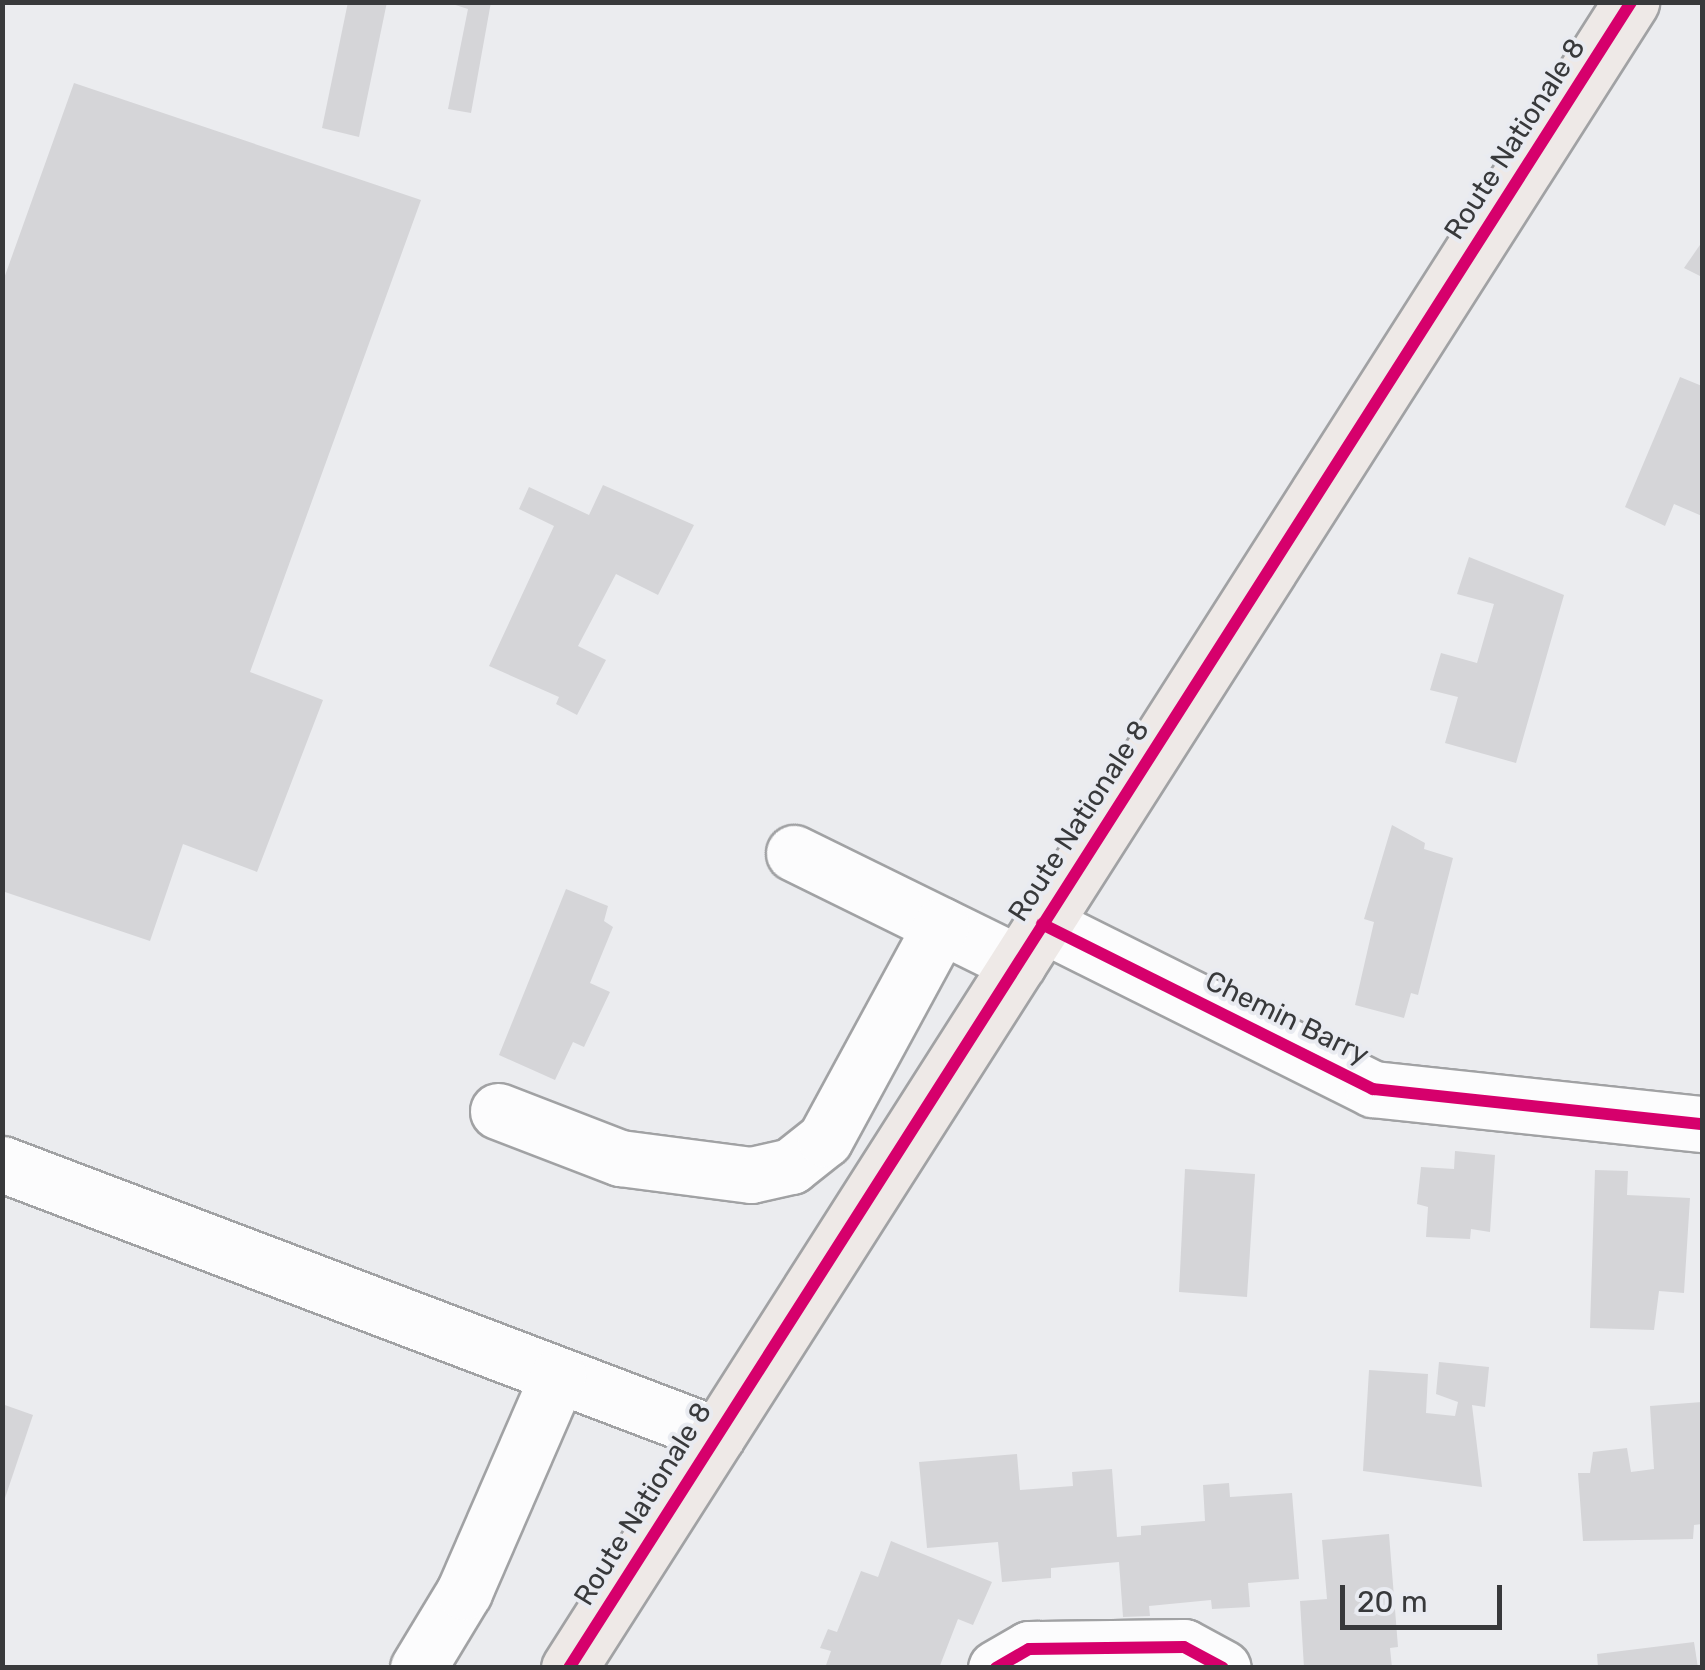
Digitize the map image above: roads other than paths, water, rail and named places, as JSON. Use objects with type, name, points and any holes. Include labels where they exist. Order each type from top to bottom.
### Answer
[{"type":"main road","name":"Route Nationale 8","points":[[569,1668],[1631,2]]},
{"type":"street","name":"Chemin Barry","points":[[794,853],[941,925],[1030,944],[1373,1089],[1702,1124]]},
{"type":"street","points":[[498,1111],[620,1158],[751,1175],[791,1166],[831,1130],[941,925]]},
{"type":"street","points":[[2,1164],[717,1435]]},
{"type":"street","points":[[418,1668],[464,1592],[558,1376]]},
{"type":"street","points":[[996,1668],[1029,1649],[1184,1647],[1223,1668]]}]
